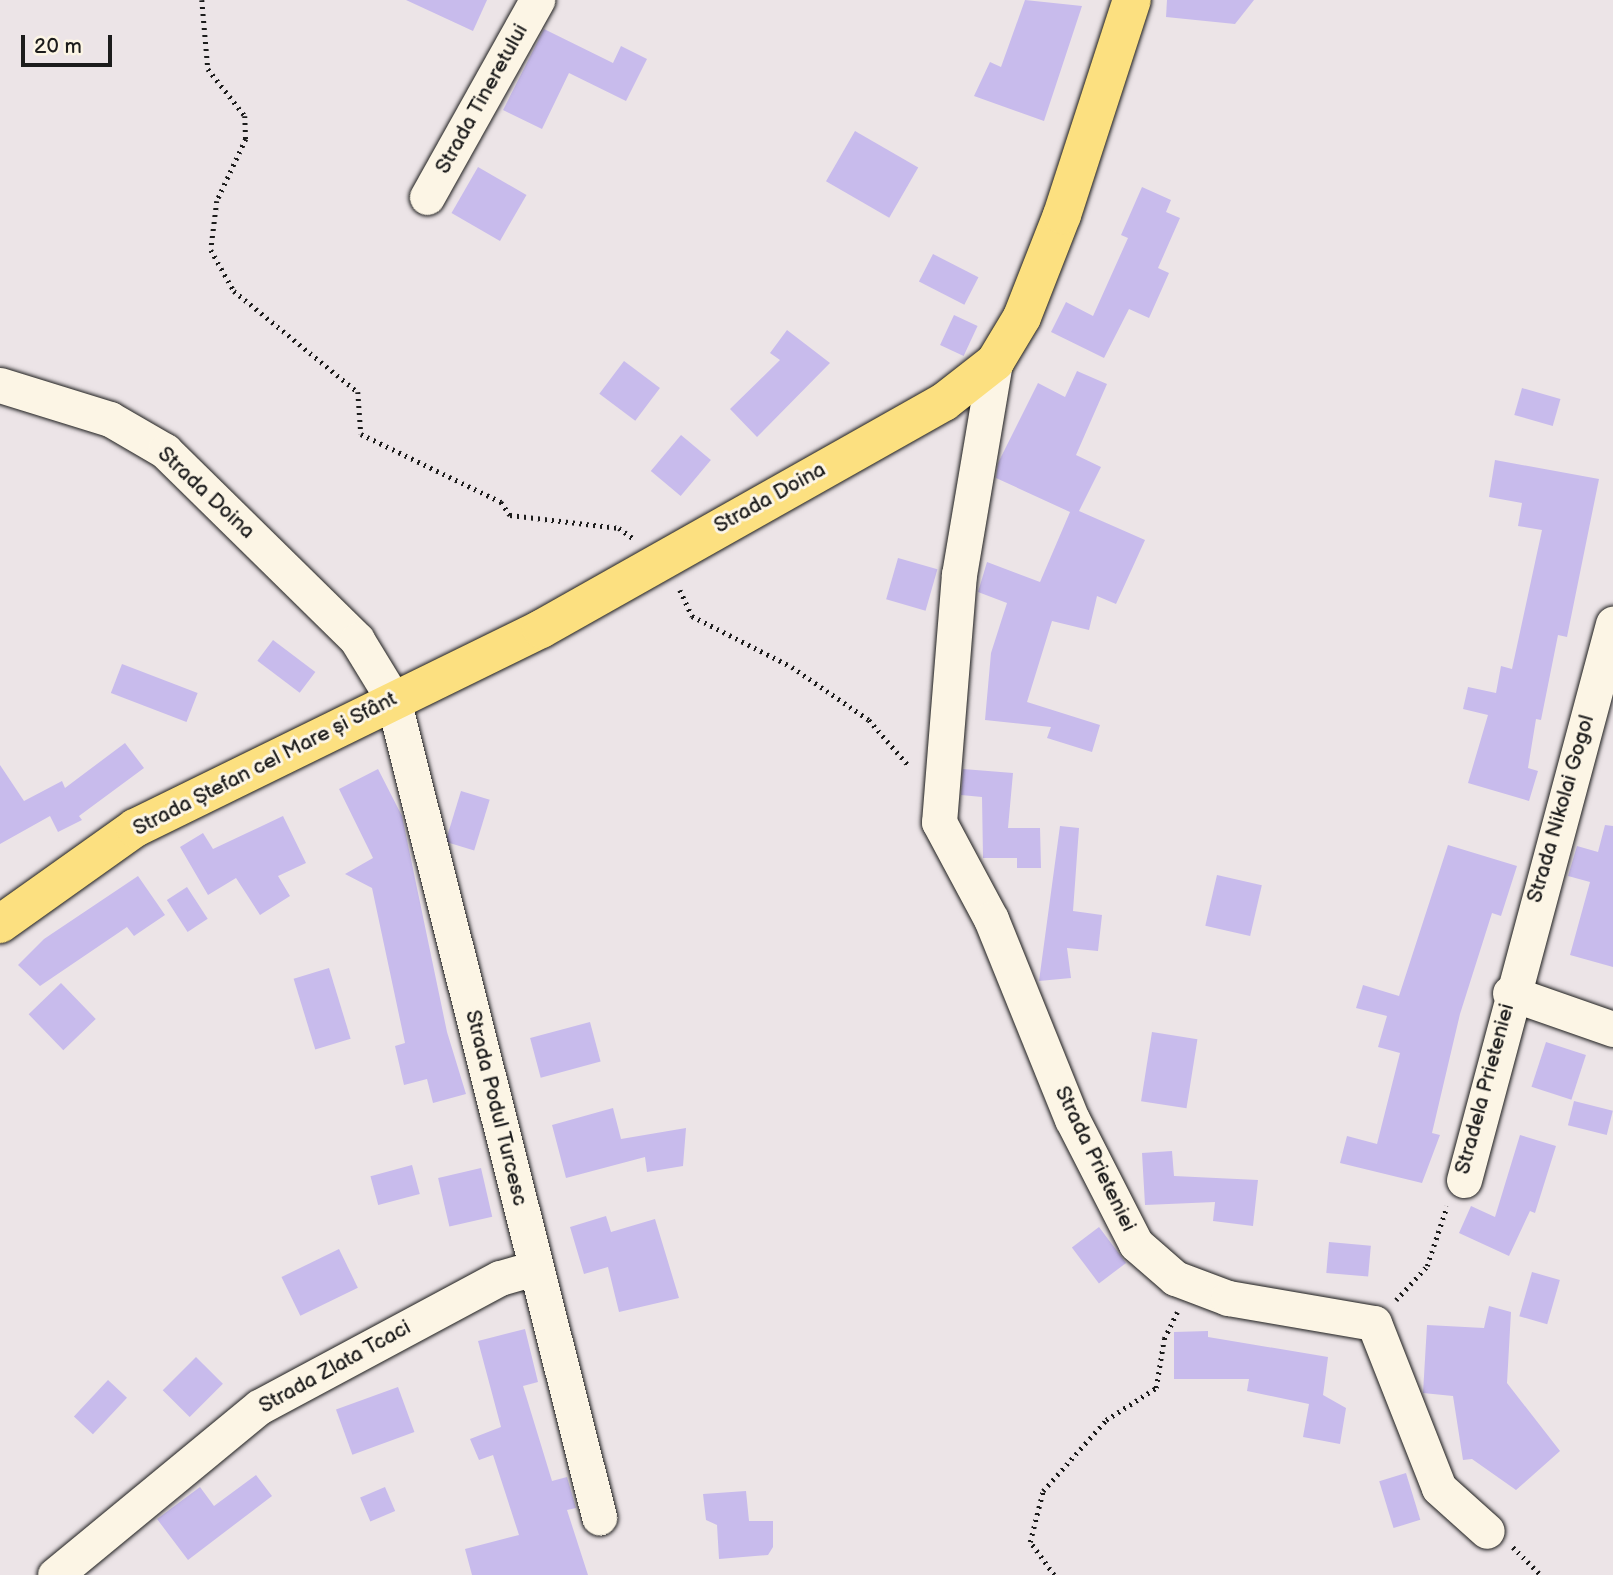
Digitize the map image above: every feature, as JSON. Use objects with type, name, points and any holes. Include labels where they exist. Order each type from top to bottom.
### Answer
[{"type":"main road","name":"Strada Doina","points":[[541,629],[944,402],[995,362],[1022,317],[1062,215],[1132,0]]},
{"type":"main road","name":"Strada Ștefan cel Mare și Sfânt","points":[[0,924],[135,828],[393,699],[541,629]]},
{"type":"street","name":"Strada Tineretului","points":[[427,197],[537,0]]},
{"type":"street","name":"Strada Doina","points":[[939,822],[959,574],[995,362]]},
{"type":"street","name":"Strada Doina","points":[[0,385],[110,419],[164,451],[358,640],[393,699]]},
{"type":"street","name":"Strada Nikolai Gogol","points":[[1510,993],[1613,624]]},
{"type":"street","name":"Strada Podul Turcesc","points":[[393,699],[599,1517]]},
{"type":"street","name":"Strada Prieteniei","points":[[939,822],[991,919],[1073,1119],[1131,1234],[1175,1278],[1228,1298],[1374,1323]]},
{"type":"street","points":[[1510,993],[1613,1029]]},
{"type":"street","name":"Stradela Prieteniei","points":[[1464,1180],[1510,993]]},
{"type":"street","name":"Strada Zlata Tcaci","points":[[54,1575],[259,1407],[500,1278],[536,1268]]},
{"type":"street","points":[[1374,1323],[1439,1488],[1487,1531]]},
{"type":"path","points":[[202,0],[208,69],[245,116],[246,139],[217,201],[211,250],[233,291],[358,392],[361,434],[501,502],[510,515],[619,528],[650,551],[654,563],[678,585],[692,616],[792,667],[869,720],[914,773]]},
{"type":"path","name":"Stradela Prieteniei","points":[[1374,1323],[1427,1266],[1452,1190],[1464,1180]]},
{"type":"path","points":[[1054,1575],[1030,1542],[1043,1491],[1106,1420],[1156,1388],[1164,1339],[1194,1285]]},
{"type":"path","points":[[1487,1531],[1530,1557],[1541,1575]]},
{"type":"building","points":[[406,0],[487,0],[473,31]]},
{"type":"building","points":[[1025,0],[1082,6],[1044,121],[974,96],[990,62],[1001,67]]},
{"type":"building","points":[[1167,0],[1254,0],[1235,24],[1166,17]]},
{"type":"building","points":[[544,29],[613,63],[621,46],[647,59],[626,101],[569,73],[542,129],[503,110]]},
{"type":"building","points":[[855,131],[918,167],[889,218],[826,181]]},
{"type":"building","points":[[478,167],[526,195],[500,241],[452,213]]},
{"type":"building","points":[[1142,187],[1171,200],[1166,212],[1180,218],[1158,268],[1169,273],[1149,318],[1129,309],[1104,358],[1051,332],[1066,302],[1093,316],[1128,238],[1121,235]]},
{"type":"building","points":[[933,254],[978,277],[964,305],[919,282]]},
{"type":"building","points":[[954,315],[978,326],[964,356],[940,345]]},
{"type":"building","points":[[787,330],[830,363],[757,437],[730,409],[780,360],[770,353]]},
{"type":"building","points":[[624,361],[660,388],[635,421],[599,394]]},
{"type":"building","points":[[1077,371],[1107,384],[1076,455],[1101,467],[1079,511],[1145,540],[1116,604],[1097,596],[1089,630],[1052,621],[1027,702],[1100,725],[1092,752],[1047,738],[1051,727],[985,720],[991,653],[1007,603],[978,592],[987,562],[1040,582],[1070,512],[996,478],[998,463],[1038,383],[1065,397]]},
{"type":"building","points":[[1522,388],[1560,399],[1553,426],[1514,415]]},
{"type":"building","points":[[681,435],[711,460],[681,496],[651,471]]},
{"type":"building","points":[[1495,460],[1599,479],[1567,637],[1558,635],[1541,720],[1536,719],[1528,768],[1538,771],[1529,801],[1468,783],[1488,715],[1463,709],[1468,687],[1496,693],[1501,666],[1512,669],[1542,530],[1518,526],[1522,503],[1489,497]]},
{"type":"building","points":[[898,558],[937,569],[926,611],[886,599]]},
{"type":"building","points":[[273,640],[315,672],[300,693],[257,661]]},
{"type":"building","points":[[122,664],[198,693],[187,722],[111,693]]},
{"type":"building","points":[[125,743],[144,768],[79,816],[82,820],[58,832],[50,816],[0,844],[0,765],[24,801],[62,781],[65,788]]},
{"type":"building","points":[[378,769],[402,816],[447,1032],[466,1094],[433,1103],[427,1079],[404,1085],[395,1046],[405,1043],[372,888],[345,874],[373,858],[339,789]]},
{"type":"building","points":[[963,769],[1013,773],[1008,828],[1040,828],[1041,868],[1017,868],[1017,858],[983,858],[982,797],[961,795]]},
{"type":"building","points":[[461,791],[490,800],[474,850],[446,842]]},
{"type":"building","points":[[283,816],[306,863],[278,876],[290,896],[260,915],[236,878],[208,895],[180,847],[203,833],[213,849]]},
{"type":"building","points":[[1605,825],[1613,826],[1613,967],[1570,955],[1590,882],[1568,876],[1577,846],[1598,852]]},
{"type":"building","points":[[1060,826],[1079,828],[1073,911],[1102,915],[1098,951],[1067,948],[1071,978],[1039,981]]},
{"type":"building","points":[[1448,845],[1517,866],[1501,916],[1492,913],[1460,1014],[1432,1133],[1440,1135],[1422,1183],[1340,1163],[1347,1136],[1377,1144],[1400,1053],[1378,1047],[1387,1016],[1356,1008],[1363,985],[1399,996]]},
{"type":"building","points":[[1217,875],[1262,885],[1250,936],[1205,926]]},
{"type":"building","points":[[138,876],[165,915],[134,936],[127,927],[40,986],[18,965],[44,939]]},
{"type":"building","points":[[187,887],[208,919],[188,932],[167,900]]},
{"type":"building","points":[[329,968],[351,1039],[315,1050],[294,979]]},
{"type":"building","points":[[61,983],[96,1019],[63,1050],[29,1014]]},
{"type":"building","points":[[590,1022],[601,1062],[541,1078],[530,1038]]},
{"type":"building","points":[[1152,1032],[1197,1039],[1186,1108],[1141,1101]]},
{"type":"building","points":[[1546,1042],[1586,1055],[1571,1100],[1531,1087]]},
{"type":"building","points":[[1574,1101],[1613,1111],[1607,1135],[1568,1125]]},
{"type":"building","points":[[613,1108],[621,1139],[686,1128],[683,1166],[647,1172],[645,1157],[566,1178],[552,1125]]},
{"type":"building","points":[[1520,1135],[1556,1146],[1535,1213],[1530,1211],[1509,1256],[1459,1233],[1471,1206],[1495,1217]]},
{"type":"building","points":[[1172,1151],[1174,1176],[1258,1180],[1253,1226],[1213,1221],[1215,1202],[1145,1205],[1142,1153]]},
{"type":"building","points":[[412,1165],[420,1194],[378,1205],[370,1176]]},
{"type":"building","points":[[481,1168],[492,1217],[449,1227],[438,1178]]},
{"type":"building","points":[[606,1216],[611,1232],[655,1219],[679,1298],[619,1312],[608,1267],[584,1274],[570,1227]]},
{"type":"building","points":[[1099,1227],[1126,1263],[1099,1283],[1072,1247]]},
{"type":"building","points":[[1329,1242],[1371,1246],[1368,1277],[1326,1273]]},
{"type":"building","points":[[339,1249],[358,1288],[300,1316],[281,1277]]},
{"type":"building","points":[[1532,1272],[1560,1280],[1547,1324],[1519,1316]]},
{"type":"building","points":[[1489,1306],[1511,1312],[1507,1383],[1560,1451],[1516,1490],[1472,1459],[1463,1460],[1453,1396],[1423,1393],[1427,1325],[1484,1328]]},
{"type":"building","points":[[525,1329],[538,1382],[523,1386],[552,1481],[567,1477],[576,1508],[567,1510],[588,1575],[472,1575],[465,1549],[519,1535],[493,1455],[479,1460],[470,1439],[501,1427],[478,1341]]},
{"type":"building","points":[[1208,1331],[1208,1337],[1328,1357],[1323,1395],[1346,1408],[1340,1444],[1303,1437],[1309,1404],[1247,1391],[1249,1379],[1174,1379],[1174,1332]]},
{"type":"building","points":[[196,1357],[223,1384],[190,1417],[163,1390]]},
{"type":"building","points":[[108,1380],[127,1398],[93,1434],[74,1417]]},
{"type":"building","points":[[398,1387],[414,1432],[352,1455],[336,1410]]},
{"type":"building","points":[[1406,1473],[1420,1520],[1394,1528],[1379,1481]]},
{"type":"building","points":[[256,1475],[272,1496],[188,1560],[157,1519],[200,1487],[214,1506]]},
{"type":"building","points":[[385,1487],[395,1511],[370,1521],[360,1498]]},
{"type":"building","points":[[746,1491],[749,1521],[773,1521],[773,1547],[768,1555],[719,1559],[717,1525],[706,1520],[703,1494]]}]
